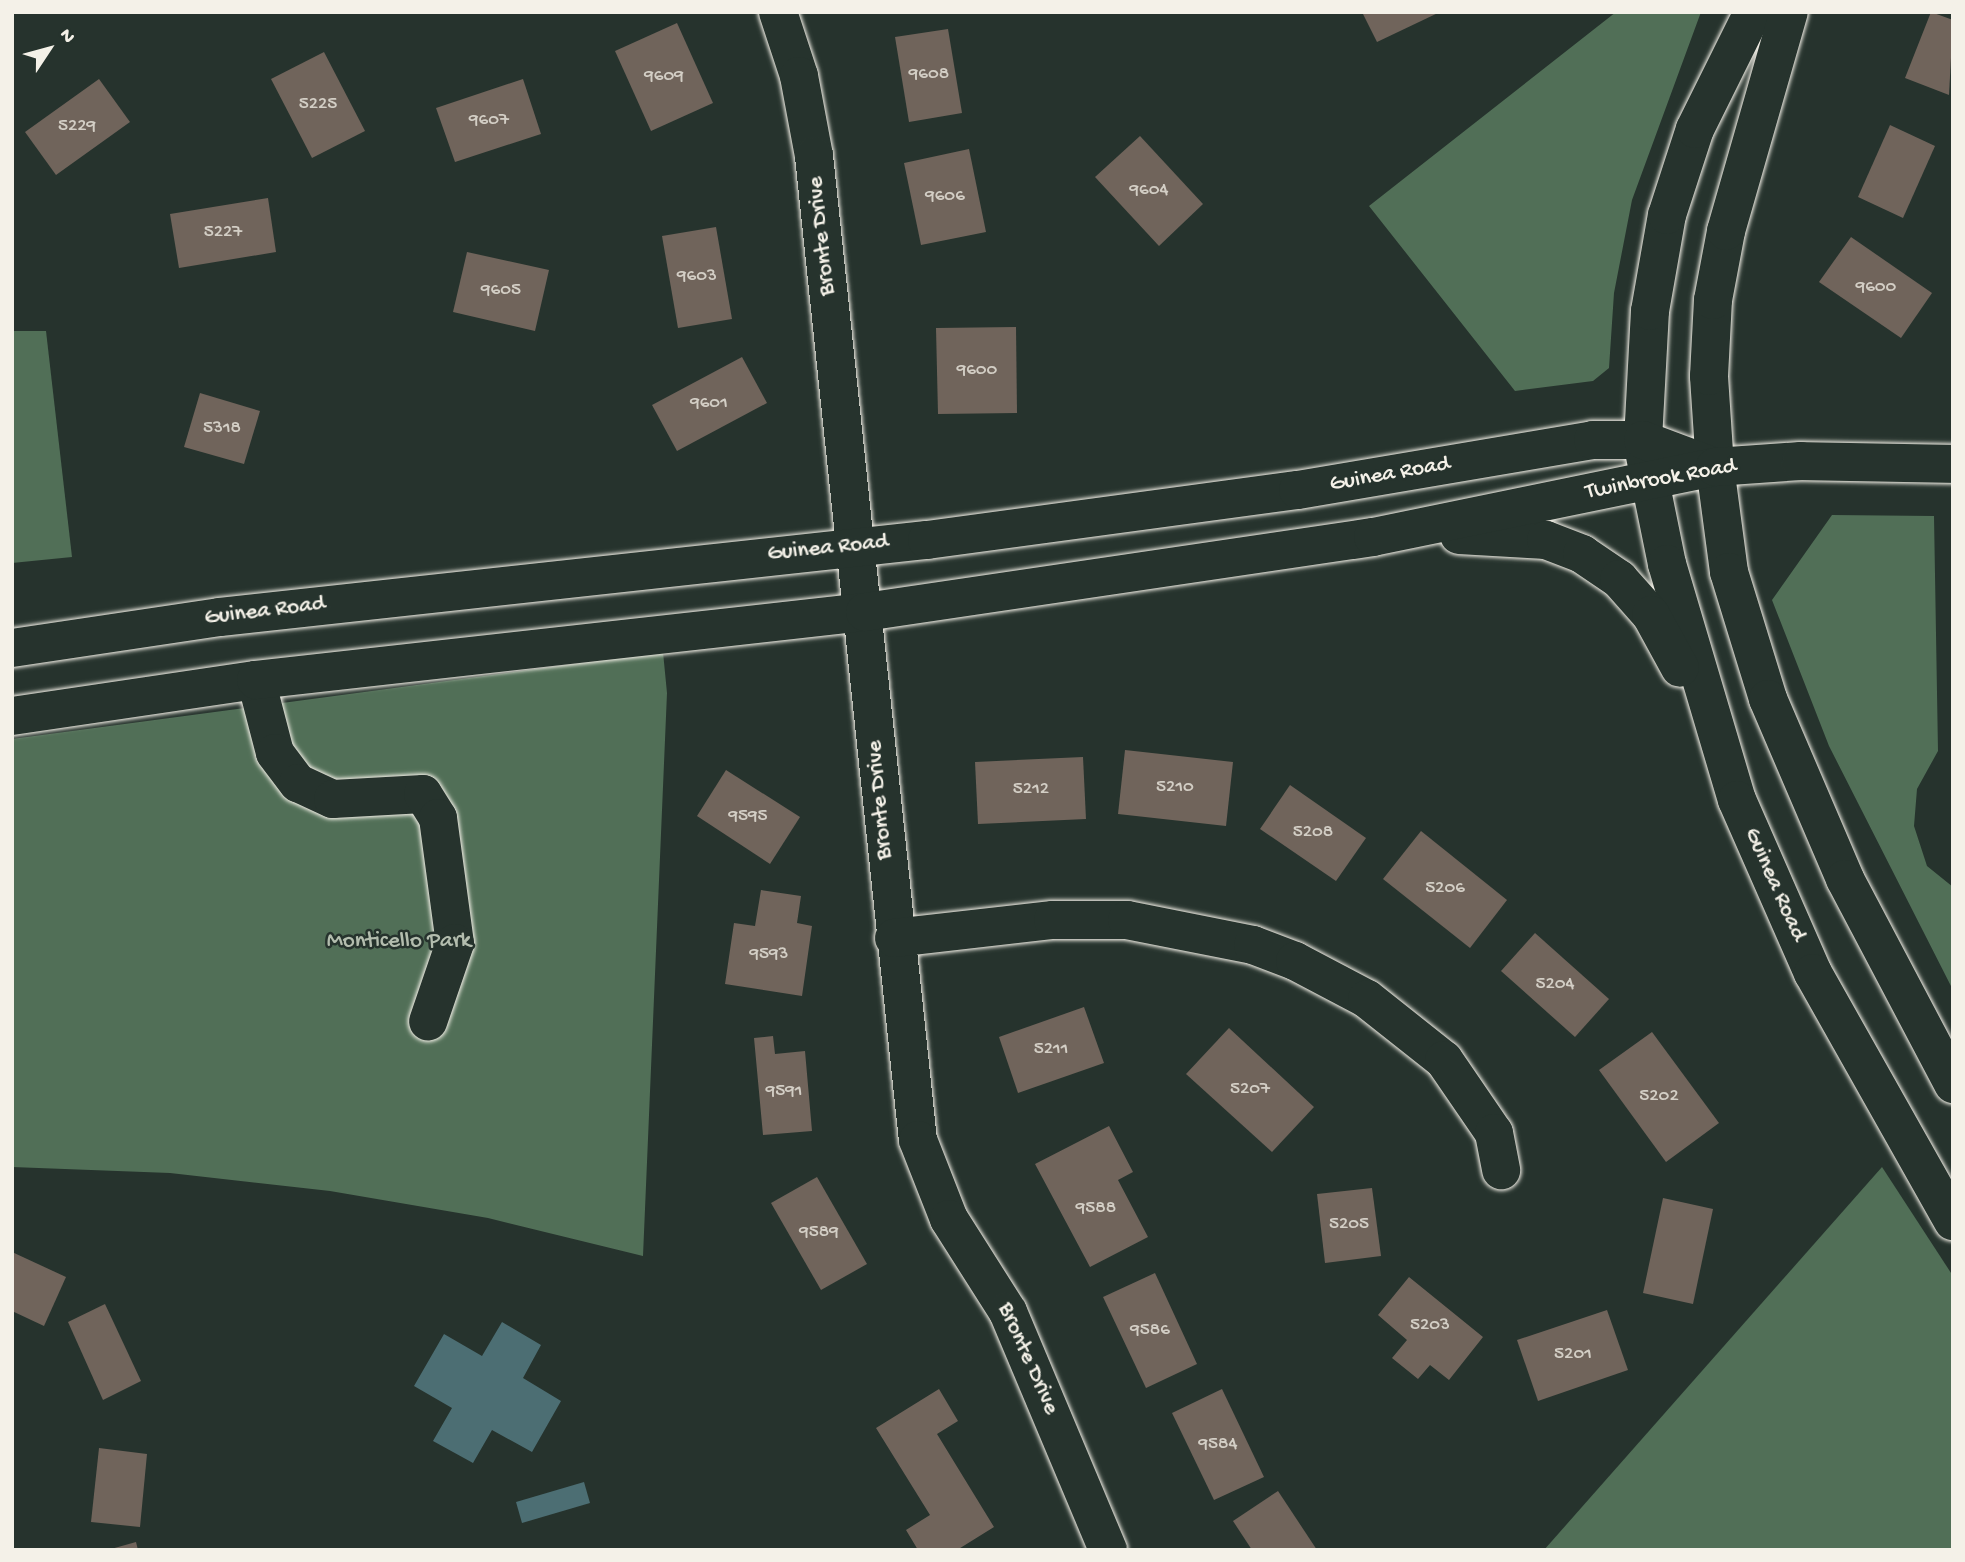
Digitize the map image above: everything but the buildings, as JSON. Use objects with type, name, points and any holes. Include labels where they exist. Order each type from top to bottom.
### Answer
[{"type":"main road","name":"Bronte Drive","points":[[778,12],[799,76],[814,156],[854,545],[864,612],[910,1098],[926,1170],[1008,1312],[1108,1550]]},
{"type":"main road","points":[[1643,440],[1650,311],[1668,215],[1695,129],[1753,12]]},
{"type":"main road","points":[[1789,12],[1726,231],[1713,300],[1709,376],[1715,467],[1729,572],[1768,699],[1845,879],[1953,1084]]},
{"type":"main road","name":"Guinea Road","points":[[12,648],[220,617],[854,545],[1298,490],[1593,440],[1643,440],[1715,467]]},
{"type":"main road","name":"Guinea Road","points":[[1643,440],[1648,480],[1698,681],[1737,800],[1825,996],[1953,1221]]},
{"type":"main road","name":"Twinbrook Road","points":[[1373,537],[1715,467],[1801,461],[1953,464]]},
{"type":"main road","points":[[12,716],[256,680],[864,612],[1373,537],[1546,540],[1619,579],[1651,615],[1676,661],[1737,800]]},
{"type":"main road","points":[[256,680],[275,752],[298,783],[333,799],[423,794],[438,818],[455,943],[428,1022]]},
{"type":"main road","points":[[894,938],[1053,920],[1127,920],[1274,953],[1367,999],[1444,1060],[1494,1133],[1501,1170]]},
{"type":"green space","points":[[1616,12],[1701,12],[1632,200],[1614,293],[1609,368],[1593,381],[1515,391],[1369,206]]},
{"type":"green space","points":[[12,331],[46,331],[72,557],[12,563]]},
{"type":"green space","points":[[1832,515],[1934,516],[1938,751],[1917,789],[1914,826],[1927,866],[1953,887],[1953,990],[1829,746],[1772,600]]},
{"type":"green space","name":"Monticello Park","points":[[663,652],[667,693],[643,1256],[488,1218],[330,1191],[170,1173],[12,1167],[12,739]]},
{"type":"green space","points":[[1882,1167],[1953,1276],[1953,1550],[1544,1550]]},
{"type":"water","points":[[502,1322],[541,1345],[523,1378],[561,1401],[532,1452],[492,1430],[473,1463],[433,1441],[452,1408],[414,1386],[444,1334],[482,1356]]},
{"type":"water","points":[[584,1482],[590,1503],[522,1523],[516,1502]]}]
